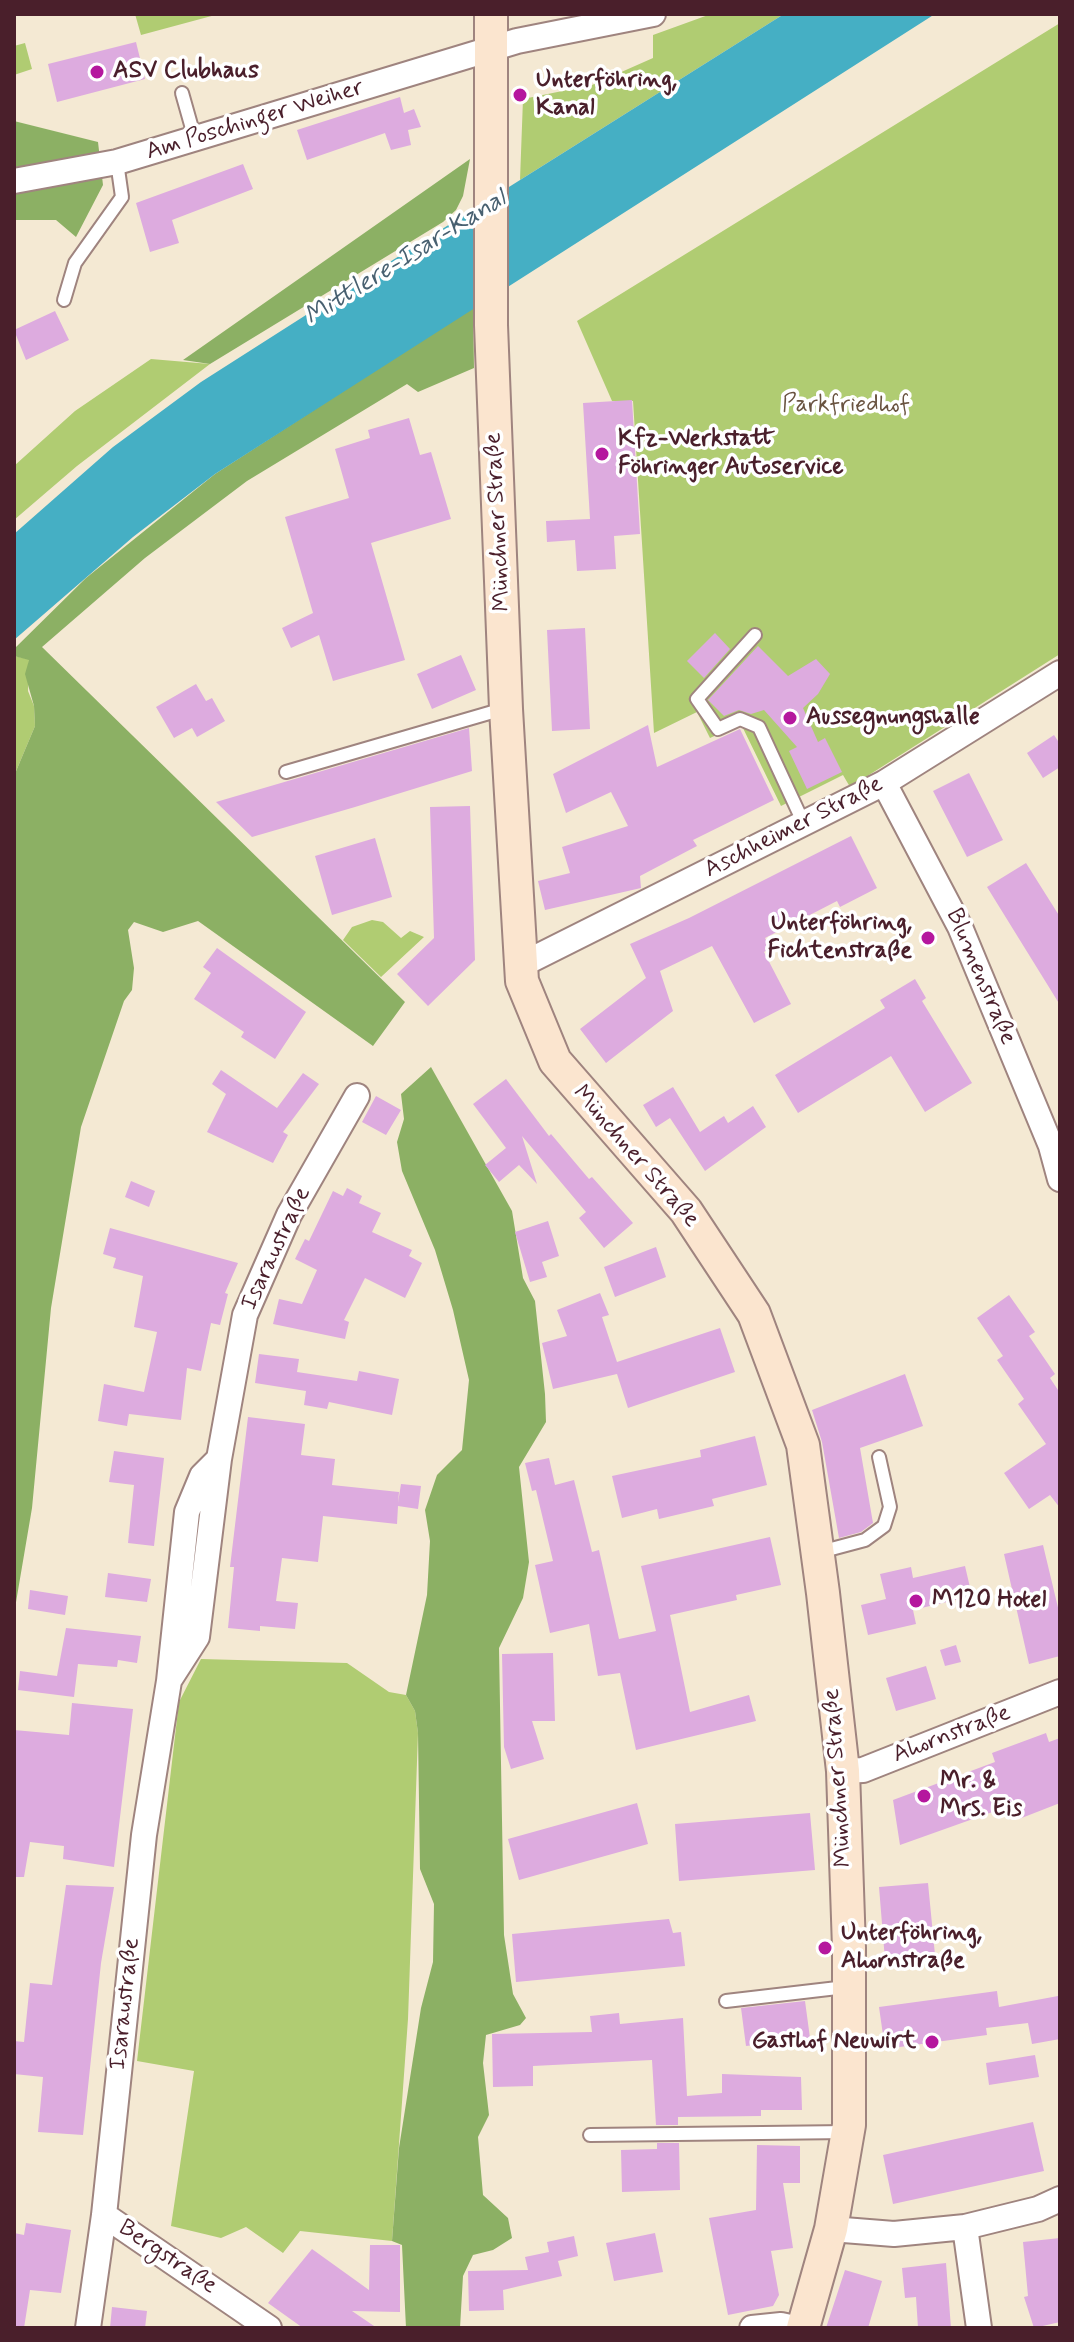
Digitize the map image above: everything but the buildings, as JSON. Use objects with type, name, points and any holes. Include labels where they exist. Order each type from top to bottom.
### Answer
[{"type":"main road","name":"Münchner Straße","points":[[491,14],[491,325],[519,966],[555,1061],[686,1211],[754,1314],[803,1445],[843,1771],[848,1987],[848,2132],[831,2229],[803,2328]]},
{"type":"street","name":"Am Poschinger Weiher","points":[[14,181],[117,162],[492,49],[653,14]]},
{"type":"street","name":"Aschheimer Straße","points":[[519,966],[884,783],[1060,673]]},
{"type":"street","name":"Blumenstraße","points":[[884,783],[960,927],[1056,1144],[1060,1179]]},
{"type":"street","name":"Isaraustraße","points":[[88,2328],[104,2215],[144,1835],[169,1681],[187,1512],[202,1476],[219,1459],[245,1315],[289,1215],[357,1096]]},
{"type":"street","name":"Ahornstraße","points":[[843,1771],[863,1770],[1060,1692]]},
{"type":"street","points":[[831,2229],[885,2234],[965,2227],[1038,2209],[1060,2199]]},
{"type":"street","name":"Bergstraße","points":[[104,2215],[269,2328]]},
{"type":"street","points":[[965,2227],[979,2328]]},
{"type":"street","points":[[752,2328],[781,2325],[795,2328]]},
{"type":"lane","points":[[182,93],[195,139]]},
{"type":"lane","points":[[64,300],[75,263],[122,197],[117,162]]},
{"type":"lane","points":[[755,635],[697,699],[718,729],[740,719],[759,727],[804,824]]},
{"type":"lane","points":[[286,772],[506,709]]},
{"type":"lane","points":[[817,1553],[865,1540],[884,1526],[890,1507],[879,1457]]},
{"type":"lane","points":[[726,2001],[848,1987]]},
{"type":"lane","points":[[590,2135],[848,2132]]},
{"type":"green space","points":[[135,14],[219,14],[141,35]]},
{"type":"green space","points":[[711,14],[784,14],[520,180],[523,99],[592,85],[653,58],[653,35]]},
{"type":"green space","name":"Parkfriedhof","points":[[1060,23],[1060,654],[850,787],[843,775],[781,806],[741,724],[710,738],[697,712],[654,733],[633,401],[612,401],[577,321]]},
{"type":"green space","points":[[25,43],[32,69],[14,75],[14,46]]},
{"type":"green space","points":[[14,121],[98,142],[103,185],[76,237],[56,220],[14,220]]},
{"type":"green space","points":[[470,159],[463,196],[456,210],[443,222],[210,364],[183,360]]},
{"type":"green space","points":[[473,307],[474,368],[418,392],[407,384],[247,481],[145,558],[42,647],[405,1002],[373,1046],[198,921],[163,932],[134,922],[128,930],[134,968],[132,990],[124,1001],[81,1127],[51,1308],[32,1508],[14,1614],[14,776],[35,726],[34,706],[25,674],[29,660],[14,656],[14,649],[86,578],[215,474]]},
{"type":"green space","points":[[151,359],[210,364],[77,466],[14,520],[14,466],[75,411]]},
{"type":"green space","points":[[14,656],[29,659],[28,691],[34,706],[35,726],[14,776]]},
{"type":"green space","points":[[372,920],[383,922],[401,938],[410,931],[424,937],[381,977],[343,940],[352,927]]},
{"type":"green space","points":[[431,1067],[512,1211],[523,1278],[535,1301],[546,1422],[519,1467],[529,1562],[523,1598],[499,1648],[504,1935],[513,1994],[526,2018],[520,2025],[486,2035],[483,2063],[489,2115],[478,2137],[483,2195],[508,2218],[512,2238],[493,2250],[473,2255],[463,2276],[460,2328],[406,2328],[402,2245],[392,2241],[399,2148],[421,2008],[433,1962],[434,1904],[420,1869],[418,1733],[415,1711],[406,1695],[427,1595],[430,1541],[425,1510],[437,1475],[462,1450],[469,1380],[435,1250],[402,1171],[397,1142],[404,1119],[401,1094]]},
{"type":"green space","points":[[201,1659],[347,1663],[389,1692],[406,1695],[415,1711],[418,1733],[408,2019],[392,2241],[300,2231],[283,2253],[246,2227],[221,2238],[171,2226],[194,2071],[137,2061],[179,1702]]},
{"type":"water","name":"Mittlere-Isar-Kanal","points":[[784,14],[935,14],[215,474],[133,537],[14,640],[14,534],[113,447],[201,382]]},
{"type":"place","name":"ASV Clubhaus","points":[[97,72]]},
{"type":"place","name":"Unterföhring, Kanal","points":[[520,95]]},
{"type":"place","name":"Kfz-Werkstatt Föhringer Autoservice","points":[[602,454]]},
{"type":"place","name":"Aussegnungshalle","points":[[790,718]]},
{"type":"place","name":"Unterföhring, Fichtenstraße","points":[[928,938]]},
{"type":"place","name":"M120 Hotel","points":[[916,1601]]},
{"type":"place","name":"Mr. & Mrs. Eis","points":[[924,1796]]},
{"type":"place","name":"Unterföhring, Ahornstraße","points":[[825,1948]]},
{"type":"place","name":"Gasthof Neuwirt","points":[[932,2042]]}]
